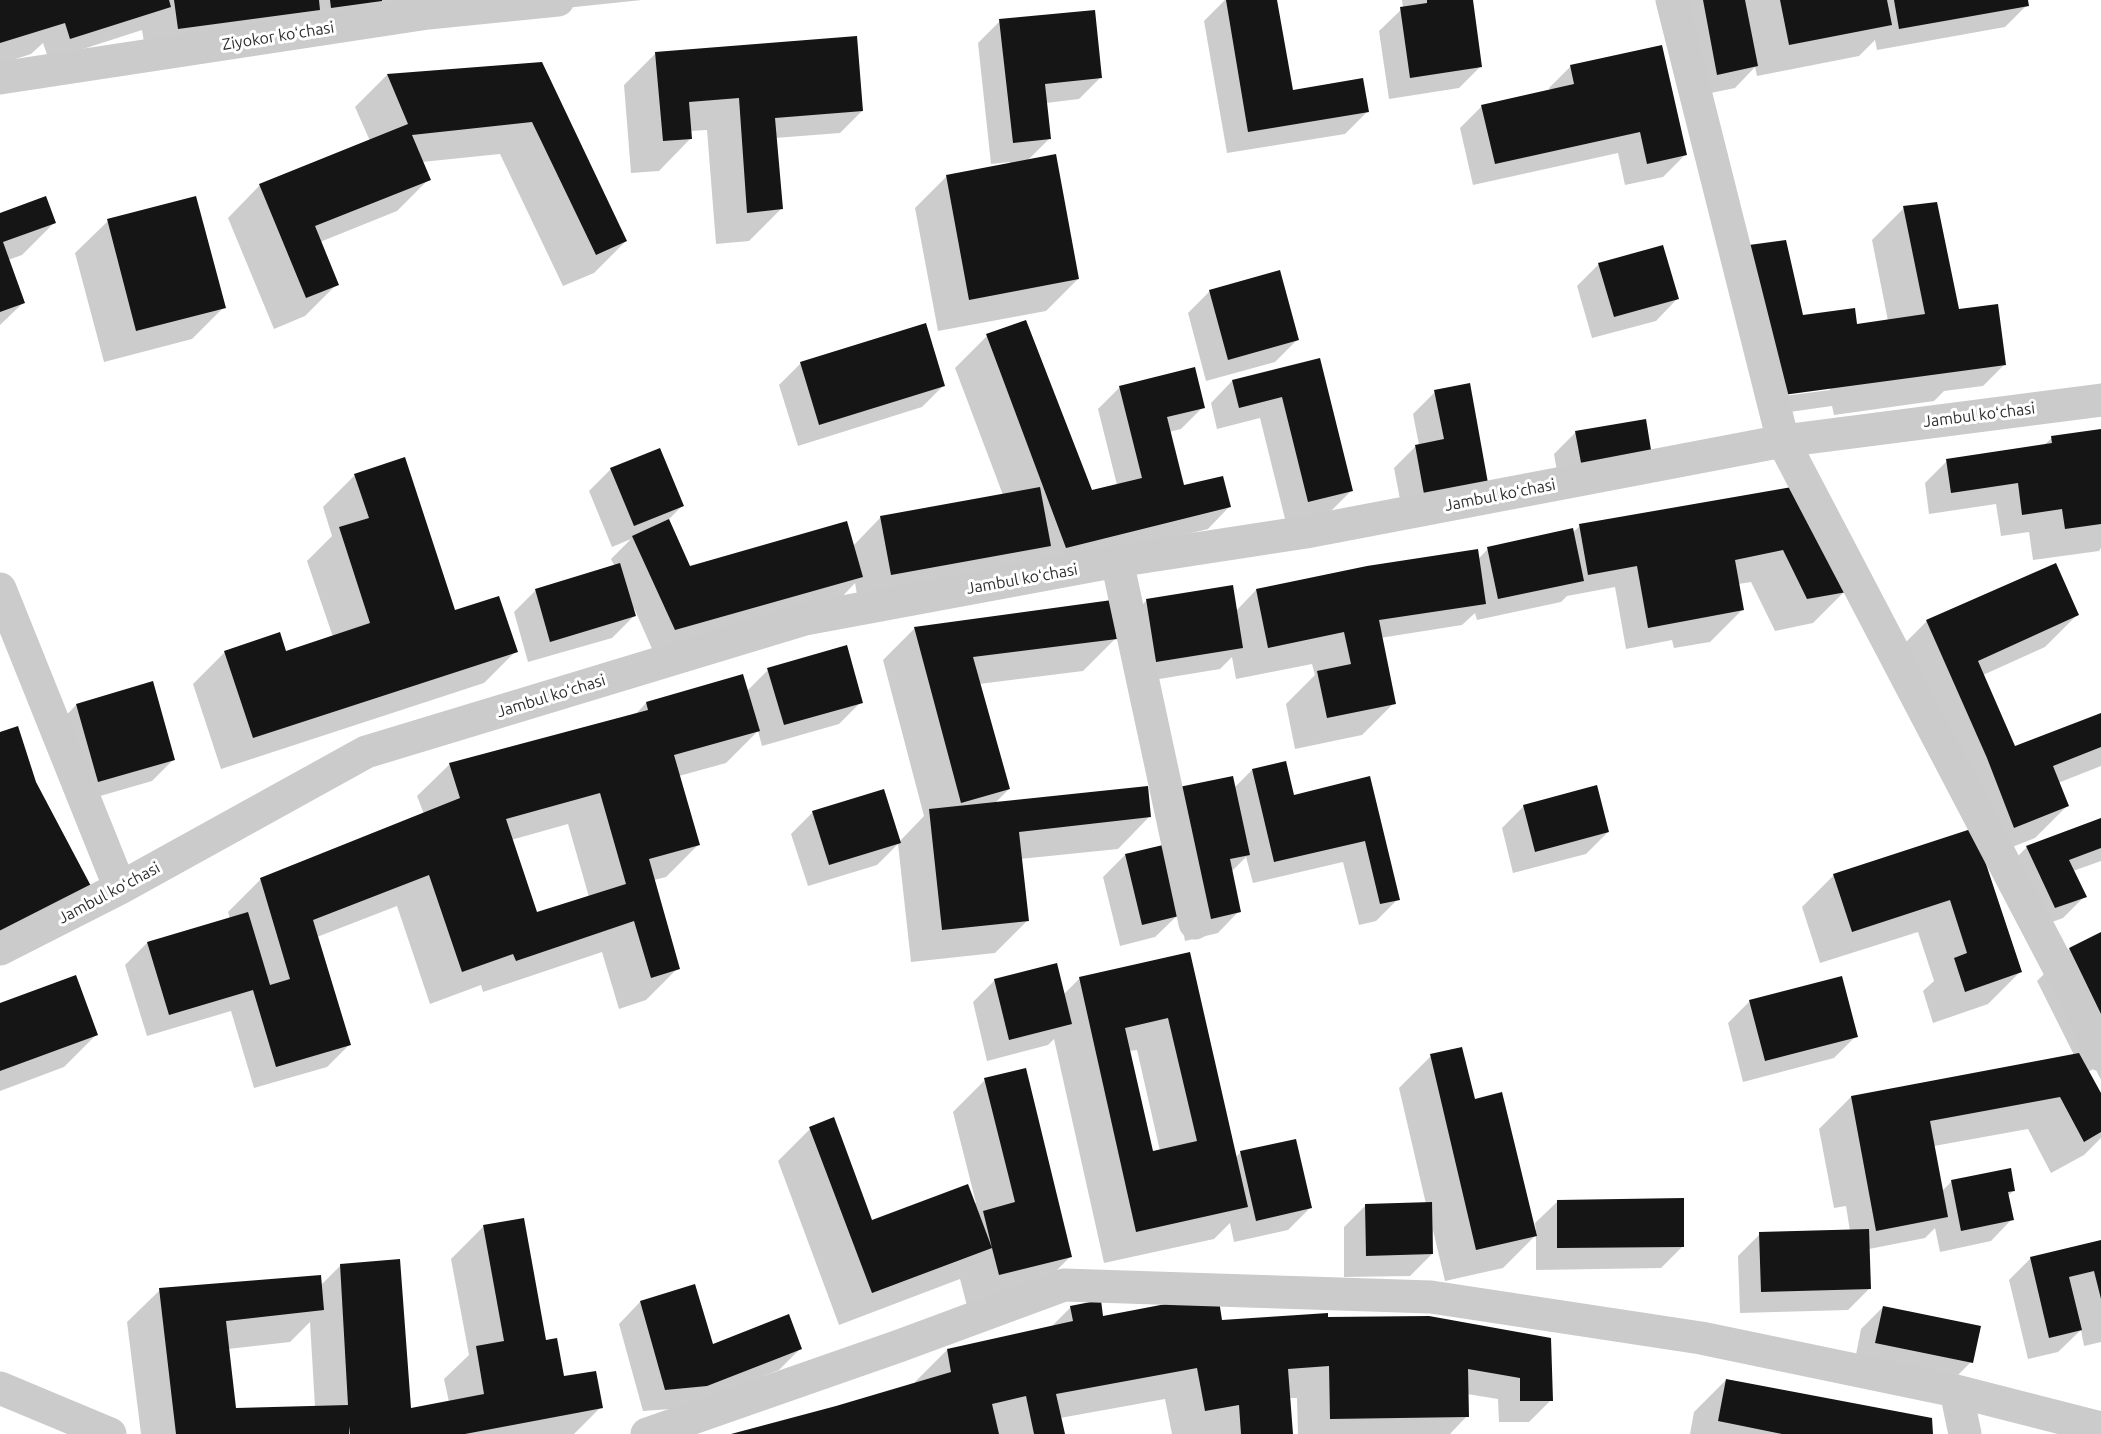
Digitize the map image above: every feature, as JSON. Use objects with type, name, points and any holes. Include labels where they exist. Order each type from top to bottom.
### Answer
[{"type":"street","name":"Ziyokor koʻchasi","points":[[0,78],[428,13],[558,0]]},
{"type":"street","points":[[1672,0],[1783,441],[2070,988],[2101,1055]]},
{"type":"street","name":"Jambul koʻchasi","points":[[0,949],[120,888],[366,752],[805,619],[1117,561],[1306,532],[1783,441],[2101,400]]},
{"type":"street","points":[[1117,561],[1195,923]]},
{"type":"street","points":[[0,589],[120,888]]},
{"type":"street","points":[[647,1434],[910,1342],[1064,1285],[1431,1297],[1701,1338],[1956,1391],[2101,1428]]},
{"type":"street","points":[[0,1388],[110,1434]]},
{"type":"street","points":[[1956,1391],[1965,1434]]},
{"type":"building","points":[[0,0],[169,0],[171,7],[70,39],[65,23],[0,43]]},
{"type":"building","points":[[174,0],[319,0],[320,10],[178,29]]},
{"type":"building","points":[[330,0],[382,0],[382,1],[331,8]]},
{"type":"building","points":[[1226,0],[1277,0],[1293,90],[1363,78],[1369,112],[1248,132]]},
{"type":"building","points":[[1427,0],[1473,0],[1482,67],[1410,78],[1400,7],[1427,3]]},
{"type":"building","points":[[1703,0],[1745,0],[1758,66],[1717,75]]},
{"type":"building","points":[[1780,0],[1887,0],[1892,25],[1789,45]]},
{"type":"building","points":[[1894,0],[2028,0],[2029,6],[1899,29]]},
{"type":"building","points":[[1095,10],[1102,78],[1045,84],[1051,139],[1013,143],[999,19]]},
{"type":"building","points":[[857,36],[863,111],[775,118],[783,209],[747,213],[739,98],[689,102],[692,139],[663,141],[655,52]]},
{"type":"building","points":[[1662,45],[1687,155],[1647,164],[1640,132],[1495,164],[1481,105],[1574,84],[1570,65]]},
{"type":"building","points":[[542,62],[627,241],[596,255],[532,122],[412,135],[431,180],[315,226],[339,285],[306,298],[259,184],[408,124],[387,74]]},
{"type":"building","points":[[1056,154],[1079,279],[969,300],[946,175]]},
{"type":"building","points":[[46,196],[56,223],[3,242],[25,303],[0,312],[0,213]]},
{"type":"building","points":[[196,196],[226,308],[136,331],[107,219]]},
{"type":"building","points":[[1937,202],[1959,309],[1998,304],[2006,365],[1783,395],[1749,245],[1786,240],[1803,315],[1855,308],[1857,324],[1925,314],[1903,206]]},
{"type":"building","points":[[1663,245],[1679,299],[1614,317],[1598,263]]},
{"type":"building","points":[[1280,270],[1299,340],[1228,360],[1209,290]]},
{"type":"building","points":[[1026,320],[1092,490],[1142,478],[1119,386],[1195,367],[1205,408],[1167,417],[1184,485],[1223,476],[1231,507],[1066,548],[986,334]]},
{"type":"building","points":[[926,323],[945,386],[819,425],[800,362]]},
{"type":"building","points":[[1320,358],[1353,491],[1308,502],[1282,397],[1239,408],[1232,380]]},
{"type":"building","points":[[1470,383],[1488,483],[1424,494],[1415,445],[1444,439],[1434,390]]},
{"type":"building","points":[[1646,419],[1652,456],[1582,468],[1575,431]]},
{"type":"building","points":[[2101,429],[2101,524],[2065,529],[2062,509],[2022,515],[2018,483],[1951,493],[1946,459],[2052,443],[2051,436]]},
{"type":"building","points":[[660,448],[684,506],[634,526],[610,468]]},
{"type":"building","points":[[405,457],[455,610],[499,596],[518,652],[253,738],[224,651],[280,632],[286,651],[370,623],[339,527],[369,518],[354,474]]},
{"type":"building","points":[[1040,487],[1051,546],[891,575],[880,516]]},
{"type":"building","points":[[1792,487],[1847,592],[1807,599],[1783,550],[1735,560],[1744,610],[1648,628],[1637,566],[1588,575],[1579,524]]},
{"type":"building","points":[[669,519],[690,566],[847,521],[863,577],[675,630],[632,536]]},
{"type":"building","points":[[1573,528],[1584,581],[1498,599],[1487,547]]},
{"type":"building","points":[[1478,549],[1486,604],[1379,620],[1396,704],[1327,718],[1317,671],[1351,664],[1344,632],[1268,648],[1256,589],[1367,566]]},
{"type":"building","points":[[620,563],[636,616],[550,642],[535,589]]},
{"type":"building","points":[[2056,563],[2079,615],[1978,661],[2015,746],[2101,713],[2101,747],[2053,766],[2069,806],[2014,828],[1987,758],[1926,620]]},
{"type":"building","points":[[1233,585],[1243,648],[1156,662],[1146,599]]},
{"type":"building","points":[[1112,600],[1117,639],[973,657],[1010,789],[961,803],[914,627]]},
{"type":"building","points":[[847,645],[863,703],[784,725],[767,668]]},
{"type":"building","points":[[743,674],[760,731],[674,755],[700,845],[649,859],[680,969],[651,978],[634,921],[516,961],[513,954],[462,972],[429,875],[313,920],[351,1045],[276,1067],[253,990],[169,1015],[147,942],[248,912],[270,985],[290,979],[260,878],[460,798],[449,763],[648,710],[646,702]],"holes":[[[600,793],[626,884],[537,912],[506,819]]]},
{"type":"building","points":[[153,681],[175,760],[98,782],[76,704]]},
{"type":"building","points":[[18,726],[36,782],[92,888],[0,936],[0,732]]},
{"type":"building","points":[[1286,761],[1294,795],[1370,776],[1400,900],[1380,904],[1365,841],[1274,862],[1252,769]]},
{"type":"building","points":[[1233,776],[1250,855],[1230,859],[1241,912],[1207,920],[1179,787]]},
{"type":"building","points":[[1597,785],[1609,832],[1535,852],[1523,805]]},
{"type":"building","points":[[1148,786],[1151,817],[1019,832],[1029,921],[942,930],[929,809]]},
{"type":"building","points":[[884,789],[901,843],[829,865],[812,811]]},
{"type":"building","points":[[2101,818],[2101,848],[2069,860],[2087,897],[2055,908],[2026,846]]},
{"type":"building","points":[[1974,828],[2022,972],[1965,992],[1954,958],[1967,953],[1950,900],[1852,932],[1833,874]]},
{"type":"building","points":[[1163,845],[1179,916],[1142,925],[1125,854]]},
{"type":"building","points":[[2101,932],[2101,1014],[2069,948]]},
{"type":"building","points":[[1190,952],[1248,1207],[1136,1232],[1079,977]],"holes":[[[1168,1018],[1197,1141],[1153,1151],[1125,1028]]]},
{"type":"building","points":[[1057,963],[1072,1024],[1009,1040],[994,979]]},
{"type":"building","points":[[76,975],[98,1035],[0,1071],[0,1003]]},
{"type":"building","points":[[1842,976],[1858,1037],[1765,1061],[1749,1000]]},
{"type":"building","points":[[1462,1047],[1475,1099],[1502,1092],[1537,1236],[1476,1250],[1430,1054]]},
{"type":"building","points":[[2079,1053],[2101,1093],[2101,1132],[2084,1142],[2060,1097],[1930,1121],[1948,1217],[1876,1231],[1851,1096]]},
{"type":"building","points":[[1026,1068],[1072,1257],[999,1275],[983,1211],[1015,1202],[984,1078]]},
{"type":"building","points":[[834,1117],[872,1220],[968,1184],[992,1248],[872,1293],[809,1127]]},
{"type":"building","points":[[1296,1139],[1312,1208],[1256,1221],[1240,1151]]},
{"type":"building","points":[[2011,1168],[2015,1191],[2008,1192],[2014,1220],[1961,1231],[1951,1180]]},
{"type":"building","points":[[1684,1198],[1684,1247],[1557,1248],[1557,1200]]},
{"type":"building","points":[[1432,1202],[1433,1254],[1366,1256],[1365,1204]]},
{"type":"building","points":[[524,1218],[546,1340],[557,1338],[564,1376],[596,1371],[603,1408],[465,1434],[350,1434],[349,1426],[349,1434],[176,1434],[159,1288],[321,1275],[324,1310],[226,1321],[236,1408],[348,1405],[340,1264],[400,1259],[411,1408],[484,1394],[476,1346],[504,1341],[483,1225]]},
{"type":"building","points":[[1869,1229],[1871,1289],[1761,1292],[1759,1232]]},
{"type":"building","points":[[2101,1240],[2101,1299],[2094,1271],[2069,1277],[2082,1330],[2049,1338],[2030,1257]]},
{"type":"building","points":[[695,1284],[713,1344],[789,1314],[802,1349],[707,1386],[665,1390],[640,1301]]},
{"type":"building","points":[[1218,1294],[1222,1320],[1328,1313],[1328,1317],[1429,1316],[1551,1338],[1553,1401],[1520,1401],[1520,1378],[1468,1369],[1469,1417],[1330,1419],[1329,1366],[1288,1369],[1293,1434],[1241,1434],[1239,1405],[1205,1411],[1197,1368],[1056,1394],[1065,1434],[1034,1434],[1026,1396],[992,1404],[999,1434],[731,1434],[951,1372],[947,1349],[1073,1321],[1070,1306],[1101,1300],[1103,1316]]},
{"type":"building","points":[[1883,1306],[1981,1326],[1973,1363],[1875,1343]]},
{"type":"building","points":[[1726,1379],[1932,1418],[1933,1434],[1782,1434],[1718,1421]]}]
